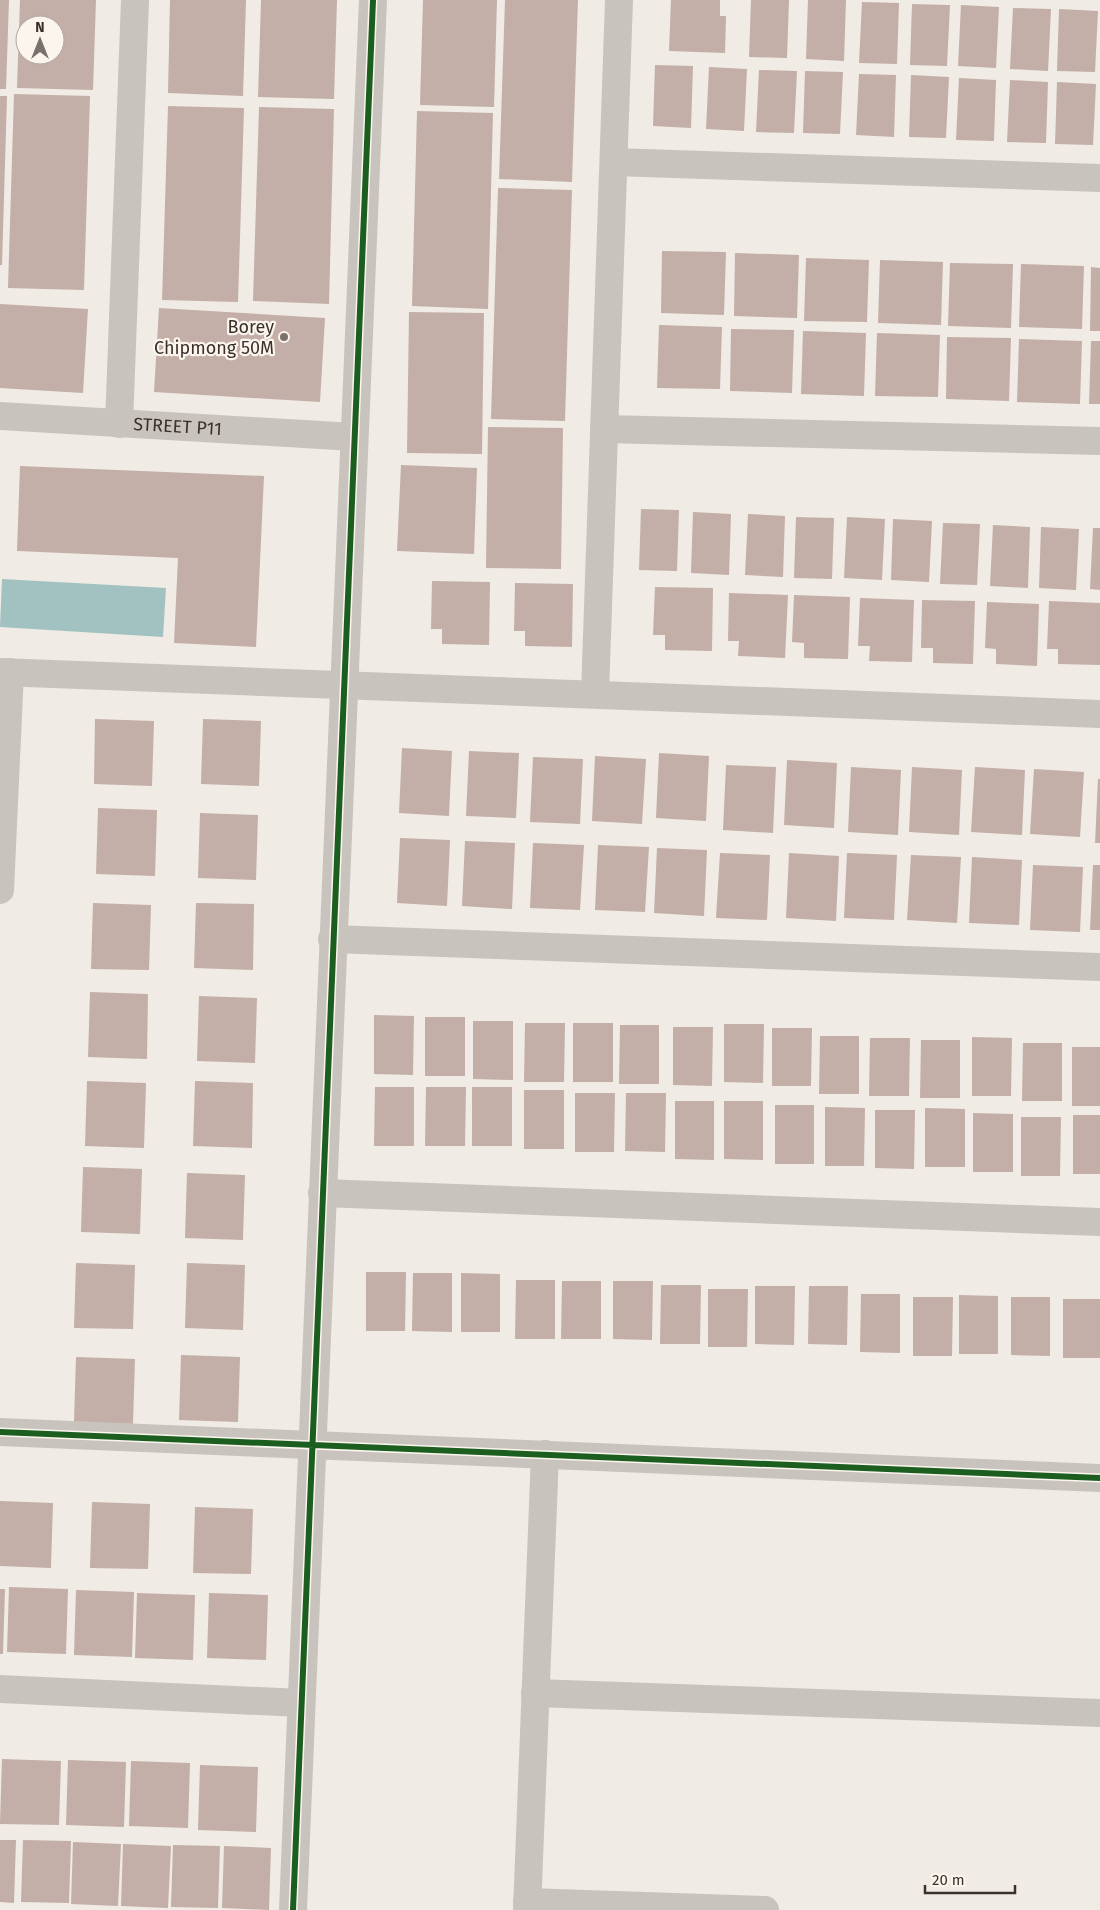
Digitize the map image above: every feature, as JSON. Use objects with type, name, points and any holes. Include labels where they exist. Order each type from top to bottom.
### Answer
[{"type":"street","points":[[119,424],[135,0]]},
{"type":"street","points":[[292,1910],[373,0]]},
{"type":"street","points":[[595,694],[619,0]]},
{"type":"street","points":[[614,162],[1100,178]]},
{"type":"street","name":"STREET P11","points":[[0,416],[354,437]]},
{"type":"street","points":[[604,429],[1100,441]]},
{"type":"street","points":[[0,890],[5,672],[1100,714]]},
{"type":"street","points":[[332,939],[1100,967]]},
{"type":"street","points":[[322,1193],[1100,1222]]},
{"type":"street","points":[[0,1432],[1100,1478]]},
{"type":"street","points":[[544,1454],[527,1906],[765,1910]]},
{"type":"street","points":[[0,1689],[301,1703]]},
{"type":"street","points":[[535,1692],[1100,1714]]},
{"type":"water","points":[[2,579],[166,588],[163,637],[0,627]]},
{"type":"building","points":[[0,0],[9,0],[6,89],[0,89]]},
{"type":"building","points":[[20,0],[96,0],[93,90],[17,88],[18,65],[65,65],[65,15],[19,15]]},
{"type":"building","points":[[170,0],[246,0],[243,96],[168,93]]},
{"type":"building","points":[[261,0],[337,0],[334,99],[258,97]]},
{"type":"building","points":[[423,0],[497,0],[494,107],[420,105]]},
{"type":"building","points":[[505,0],[578,0],[572,182],[499,179]]},
{"type":"building","points":[[671,0],[720,0],[720,16],[726,16],[725,53],[669,51]]},
{"type":"building","points":[[751,0],[789,0],[787,58],[749,57]]},
{"type":"building","points":[[808,0],[846,0],[844,61],[806,59]]},
{"type":"building","points":[[862,2],[899,3],[897,64],[859,63]]},
{"type":"building","points":[[912,4],[950,5],[947,66],[910,65]]},
{"type":"building","points":[[961,5],[999,7],[996,68],[958,66]]},
{"type":"building","points":[[1013,8],[1051,9],[1048,71],[1010,69]]},
{"type":"building","points":[[1059,9],[1098,11],[1095,72],[1057,71]]},
{"type":"building","points":[[655,65],[693,66],[691,128],[653,126]]},
{"type":"building","points":[[709,67],[747,69],[744,131],[706,129]]},
{"type":"building","points":[[759,70],[797,71],[794,133],[756,132]]},
{"type":"building","points":[[805,71],[843,72],[840,134],[803,133]]},
{"type":"building","points":[[859,74],[896,75],[894,137],[856,135]]},
{"type":"building","points":[[911,75],[949,77],[946,138],[909,137]]},
{"type":"building","points":[[959,78],[996,80],[994,141],[956,140]]},
{"type":"building","points":[[1010,80],[1048,82],[1046,143],[1007,142]]},
{"type":"building","points":[[1057,82],[1096,84],[1093,145],[1055,144]]},
{"type":"building","points":[[14,94],[90,96],[84,290],[8,288]]},
{"type":"building","points":[[0,96],[7,96],[2,265],[0,265]]},
{"type":"building","points":[[168,106],[244,108],[238,302],[162,300]]},
{"type":"building","points":[[259,107],[334,109],[329,304],[253,301]]},
{"type":"building","points":[[417,111],[493,113],[488,309],[412,306]]},
{"type":"building","points":[[498,188],[572,190],[565,421],[491,419]]},
{"type":"building","points":[[662,251],[726,252],[724,315],[661,313]]},
{"type":"building","points":[[735,253],[799,255],[797,318],[734,316]]},
{"type":"building","points":[[806,258],[869,260],[867,322],[804,321]]},
{"type":"building","points":[[880,260],[943,262],[941,325],[878,323]]},
{"type":"building","points":[[950,263],[1013,264],[1011,328],[948,326]]},
{"type":"building","points":[[1021,264],[1084,266],[1082,329],[1019,327]]},
{"type":"building","points":[[1091,267],[1100,268],[1100,331],[1090,331]]},
{"type":"building","points":[[0,304],[88,309],[83,393],[0,388]]},
{"type":"building","points":[[159,308],[325,318],[320,402],[154,392]]},
{"type":"building","points":[[409,312],[484,313],[482,454],[407,453]]},
{"type":"building","points":[[659,325],[722,327],[720,389],[657,388]]},
{"type":"building","points":[[731,329],[794,330],[792,393],[730,391]]},
{"type":"building","points":[[803,331],[866,333],[864,396],[801,394]]},
{"type":"building","points":[[877,333],[940,335],[938,397],[875,396]]},
{"type":"building","points":[[947,337],[1011,338],[1009,401],[946,399]]},
{"type":"building","points":[[1019,339],[1082,341],[1080,404],[1017,402]]},
{"type":"building","points":[[1091,341],[1100,341],[1100,404],[1089,404]]},
{"type":"building","points":[[488,427],[563,428],[561,569],[486,568]]},
{"type":"building","points":[[401,465],[477,468],[474,554],[397,551]]},
{"type":"building","points":[[20,466],[264,476],[256,647],[174,643],[178,558],[17,551]]},
{"type":"building","points":[[641,509],[679,510],[677,571],[639,570]]},
{"type":"building","points":[[693,512],[731,514],[729,575],[691,573]]},
{"type":"building","points":[[748,514],[785,516],[783,577],[745,575]]},
{"type":"building","points":[[796,517],[834,518],[832,579],[794,578]]},
{"type":"building","points":[[847,517],[885,519],[882,580],[844,578]]},
{"type":"building","points":[[893,519],[932,521],[929,582],[891,580]]},
{"type":"building","points":[[943,523],[980,524],[977,585],[940,584]]},
{"type":"building","points":[[993,525],[1030,527],[1028,588],[990,586]]},
{"type":"building","points":[[1041,527],[1079,529],[1076,590],[1039,588]]},
{"type":"building","points":[[1093,528],[1100,528],[1100,590],[1090,589]]},
{"type":"building","points":[[432,581],[490,582],[489,645],[442,644],[442,629],[431,629]]},
{"type":"building","points":[[515,583],[573,584],[572,647],[525,646],[525,631],[514,631]]},
{"type":"building","points":[[655,587],[713,588],[712,651],[665,650],[665,635],[653,635]]},
{"type":"building","points":[[729,593],[788,595],[785,658],[738,656],[739,641],[728,641]]},
{"type":"building","points":[[794,595],[850,597],[848,659],[804,658],[804,643],[792,642]]},
{"type":"building","points":[[860,598],[914,600],[912,662],[869,661],[870,646],[858,646]]},
{"type":"building","points":[[922,600],[975,601],[973,664],[933,663],[933,648],[921,648]]},
{"type":"building","points":[[1049,601],[1100,603],[1100,665],[1058,664],[1058,649],[1047,649]]},
{"type":"building","points":[[987,602],[1039,604],[1037,666],[996,664],[996,649],[985,648]]},
{"type":"building","points":[[95,719],[154,721],[152,786],[94,784]]},
{"type":"building","points":[[203,719],[261,721],[259,786],[201,784]]},
{"type":"building","points":[[402,748],[452,751],[449,816],[399,813]]},
{"type":"building","points":[[469,751],[519,753],[516,818],[466,816]]},
{"type":"building","points":[[659,753],[709,756],[706,821],[656,818]]},
{"type":"building","points":[[595,756],[646,759],[642,824],[592,821]]},
{"type":"building","points":[[533,757],[583,759],[580,824],[530,822]]},
{"type":"building","points":[[787,760],[837,763],[834,828],[784,825]]},
{"type":"building","points":[[726,765],[776,767],[773,833],[723,830]]},
{"type":"building","points":[[851,767],[901,770],[898,835],[848,832]]},
{"type":"building","points":[[912,767],[962,770],[959,835],[909,832]]},
{"type":"building","points":[[975,767],[1025,770],[1022,835],[971,832]]},
{"type":"building","points":[[1034,769],[1084,772],[1080,837],[1030,834]]},
{"type":"building","points":[[1098,779],[1100,779],[1100,843],[1095,843]]},
{"type":"building","points":[[98,808],[157,810],[155,876],[96,874]]},
{"type":"building","points":[[200,813],[258,815],[256,880],[198,878]]},
{"type":"building","points":[[400,838],[450,840],[447,906],[397,903]]},
{"type":"building","points":[[465,841],[515,843],[512,909],[462,906]]},
{"type":"building","points":[[533,843],[584,845],[580,910],[530,908]]},
{"type":"building","points":[[598,845],[649,847],[645,912],[595,910]]},
{"type":"building","points":[[657,848],[707,850],[704,916],[654,913]]},
{"type":"building","points":[[720,853],[770,855],[767,920],[716,918]]},
{"type":"building","points":[[789,853],[839,856],[836,921],[786,918]]},
{"type":"building","points":[[847,853],[897,855],[894,920],[844,918]]},
{"type":"building","points":[[911,855],[961,857],[957,923],[907,920]]},
{"type":"building","points":[[972,857],[1022,860],[1019,925],[969,923]]},
{"type":"building","points":[[1033,865],[1083,867],[1080,932],[1030,930]]},
{"type":"building","points":[[1093,865],[1100,865],[1100,930],[1090,930]]},
{"type":"building","points":[[93,903],[151,905],[149,970],[91,969]]},
{"type":"building","points":[[196,903],[254,904],[253,970],[194,968]]},
{"type":"building","points":[[90,992],[148,994],[147,1059],[88,1057]]},
{"type":"building","points":[[199,996],[257,998],[255,1063],[197,1061]]},
{"type":"building","points":[[374,1015],[414,1016],[413,1075],[374,1074]]},
{"type":"building","points":[[425,1017],[465,1017],[465,1076],[425,1076]]},
{"type":"building","points":[[473,1021],[513,1021],[513,1080],[473,1079]]},
{"type":"building","points":[[525,1023],[565,1023],[564,1082],[524,1082]]},
{"type":"building","points":[[573,1023],[613,1023],[613,1082],[573,1082]]},
{"type":"building","points":[[724,1024],[764,1024],[763,1083],[724,1082]]},
{"type":"building","points":[[620,1025],[659,1025],[659,1084],[619,1084]]},
{"type":"building","points":[[673,1027],[713,1027],[712,1086],[673,1085]]},
{"type":"building","points":[[772,1028],[812,1028],[811,1086],[772,1086]]},
{"type":"building","points":[[820,1036],[859,1036],[859,1094],[819,1094]]},
{"type":"building","points":[[972,1037],[1012,1038],[1011,1096],[972,1096]]},
{"type":"building","points":[[870,1038],[910,1038],[909,1096],[869,1096]]},
{"type":"building","points":[[921,1040],[960,1040],[960,1098],[920,1098]]},
{"type":"building","points":[[1023,1043],[1062,1043],[1062,1101],[1022,1101]]},
{"type":"building","points":[[1072,1047],[1100,1047],[1100,1106],[1072,1106]]},
{"type":"building","points":[[87,1081],[146,1083],[144,1148],[85,1146]]},
{"type":"building","points":[[195,1081],[253,1083],[252,1148],[193,1146]]},
{"type":"building","points":[[375,1087],[414,1087],[414,1146],[374,1146]]},
{"type":"building","points":[[426,1087],[466,1087],[465,1146],[425,1146]]},
{"type":"building","points":[[472,1087],[512,1087],[512,1146],[472,1146]]},
{"type":"building","points":[[524,1090],[564,1090],[564,1149],[524,1149]]},
{"type":"building","points":[[575,1093],[615,1093],[614,1152],[575,1152]]},
{"type":"building","points":[[626,1093],[666,1093],[665,1152],[625,1151]]},
{"type":"building","points":[[675,1101],[714,1101],[714,1160],[675,1159]]},
{"type":"building","points":[[724,1101],[763,1101],[763,1160],[724,1159]]},
{"type":"building","points":[[775,1105],[814,1105],[814,1164],[775,1164]]},
{"type":"building","points":[[825,1107],[865,1108],[864,1166],[825,1166]]},
{"type":"building","points":[[925,1108],[965,1109],[965,1167],[925,1167]]},
{"type":"building","points":[[875,1110],[915,1110],[914,1169],[875,1168]]},
{"type":"building","points":[[973,1113],[1013,1114],[1013,1172],[973,1172]]},
{"type":"building","points":[[1073,1115],[1100,1115],[1100,1174],[1073,1174]]},
{"type":"building","points":[[1021,1117],[1061,1117],[1060,1176],[1021,1176]]},
{"type":"building","points":[[83,1167],[142,1169],[140,1234],[81,1232]]},
{"type":"building","points":[[187,1173],[245,1175],[243,1240],[185,1238]]},
{"type":"building","points":[[76,1263],[135,1265],[133,1329],[74,1328]]},
{"type":"building","points":[[187,1263],[245,1265],[243,1330],[185,1328]]},
{"type":"building","points":[[366,1272],[406,1272],[405,1331],[366,1331]]},
{"type":"building","points":[[413,1273],[452,1273],[452,1332],[412,1331]]},
{"type":"building","points":[[461,1273],[500,1274],[500,1332],[461,1332]]},
{"type":"building","points":[[516,1280],[555,1280],[555,1339],[515,1339]]},
{"type":"building","points":[[562,1281],[601,1281],[601,1339],[561,1339]]},
{"type":"building","points":[[613,1281],[653,1281],[652,1340],[613,1339]]},
{"type":"building","points":[[661,1285],[701,1285],[700,1344],[660,1344]]},
{"type":"building","points":[[755,1286],[795,1286],[794,1345],[755,1344]]},
{"type":"building","points":[[809,1286],[848,1286],[847,1345],[808,1344]]},
{"type":"building","points":[[708,1289],[748,1289],[747,1347],[708,1347]]},
{"type":"building","points":[[861,1294],[900,1294],[900,1353],[860,1352]]},
{"type":"building","points":[[959,1295],[998,1296],[998,1354],[959,1354]]},
{"type":"building","points":[[913,1297],[953,1297],[952,1356],[913,1356]]},
{"type":"building","points":[[1011,1297],[1050,1297],[1050,1356],[1011,1355]]},
{"type":"building","points":[[1063,1299],[1100,1299],[1100,1358],[1063,1358]]},
{"type":"building","points":[[181,1355],[240,1357],[238,1422],[179,1420]]},
{"type":"building","points":[[76,1357],[135,1359],[133,1424],[74,1422]]},
{"type":"building","points":[[0,1501],[53,1503],[51,1568],[0,1566]]},
{"type":"building","points":[[92,1502],[150,1504],[148,1569],[90,1568]]},
{"type":"building","points":[[195,1507],[253,1509],[251,1574],[193,1573]]},
{"type":"building","points":[[9,1587],[68,1589],[66,1654],[7,1652]]},
{"type":"building","points":[[0,1589],[5,1589],[3,1654],[0,1654]]},
{"type":"building","points":[[76,1590],[134,1592],[132,1657],[74,1655]]},
{"type":"building","points":[[137,1593],[195,1595],[193,1660],[135,1658]]},
{"type":"building","points":[[209,1593],[268,1595],[266,1660],[207,1658]]},
{"type":"building","points":[[2,1759],[61,1761],[59,1825],[0,1824]]},
{"type":"building","points":[[68,1760],[126,1762],[124,1827],[66,1825]]},
{"type":"building","points":[[131,1761],[190,1763],[188,1828],[129,1826]]},
{"type":"building","points":[[200,1765],[258,1767],[256,1832],[198,1830]]},
{"type":"building","points":[[0,1840],[16,1840],[14,1903],[0,1902]]},
{"type":"building","points":[[23,1840],[71,1841],[69,1903],[21,1902]]},
{"type":"building","points":[[73,1842],[121,1844],[118,1906],[71,1904]]},
{"type":"building","points":[[123,1844],[171,1846],[168,1908],[121,1906]]},
{"type":"building","points":[[173,1845],[220,1846],[218,1908],[171,1907]]},
{"type":"building","points":[[224,1846],[271,1848],[269,1910],[222,1908]]},
{"type":"cycle path","points":[[293,1910],[373,0]]},
{"type":"cycle path","points":[[0,1432],[1100,1478]]},
{"type":"place","name":"Borey Chipmong 50M","points":[[284,337]]}]
